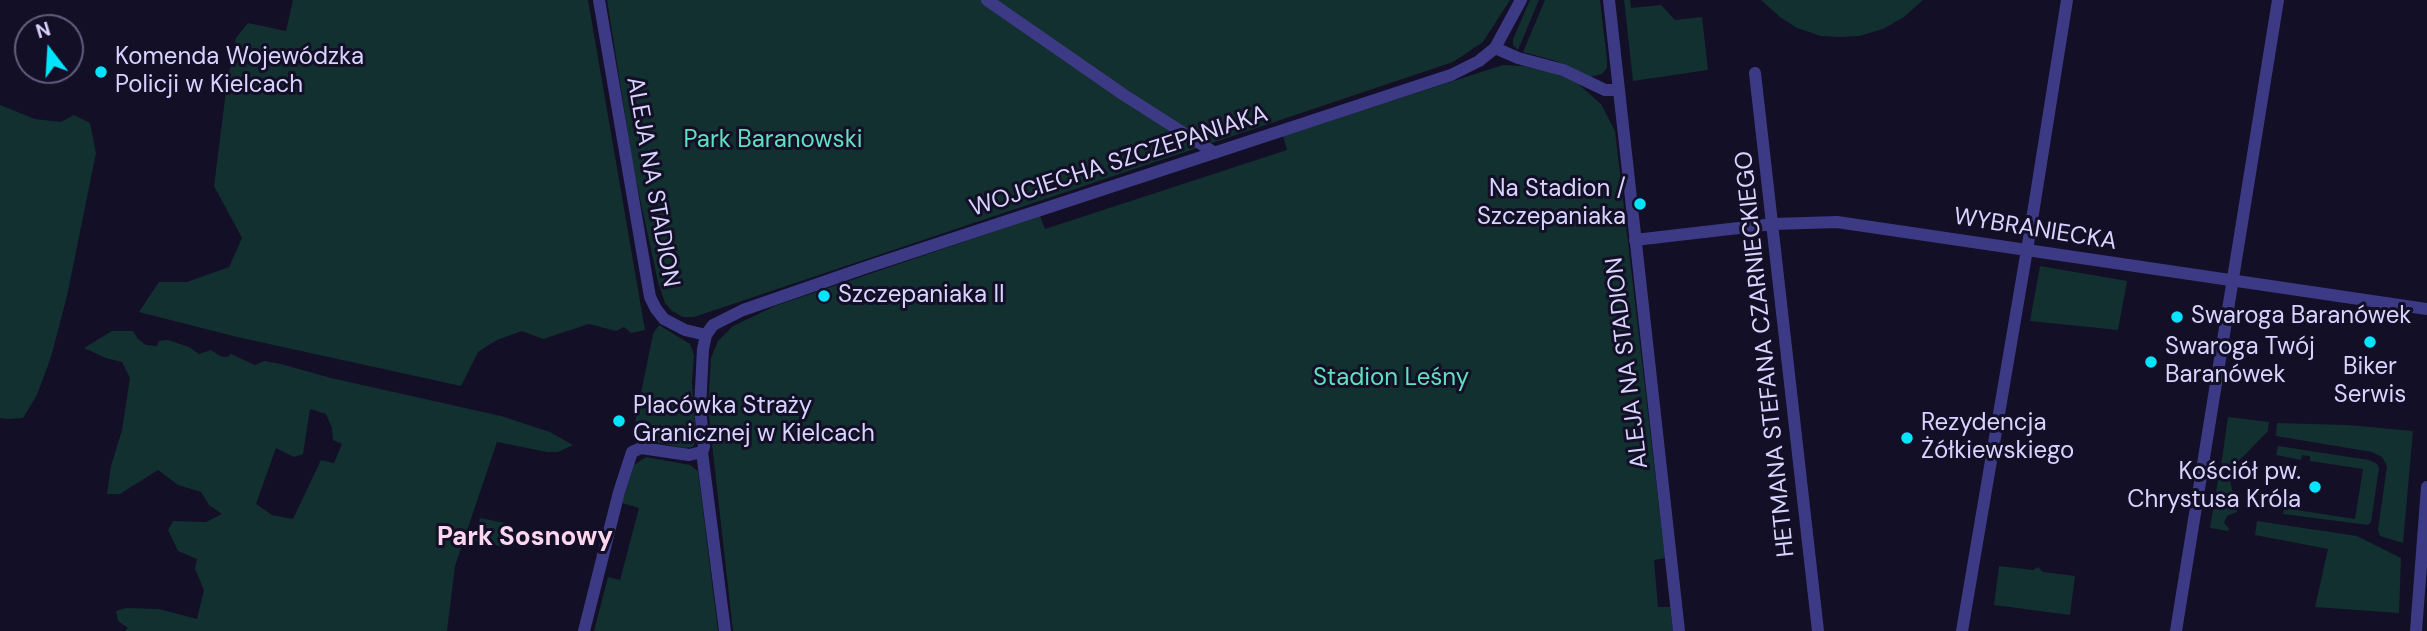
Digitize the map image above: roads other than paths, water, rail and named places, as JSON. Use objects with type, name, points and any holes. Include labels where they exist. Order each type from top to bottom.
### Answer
[{"type":"street","name":"ALEJA NA STADION","points":[[598,0],[650,297],[664,319],[685,330],[706,335]]},
{"type":"street","points":[[987,0],[1124,95],[1215,153]]},
{"type":"street","name":"WOJCIECHA SZCZEPANIAKA","points":[[706,335],[720,321],[743,310],[1451,75],[1479,61],[1496,48],[1521,0]]},
{"type":"street","name":"ALEJA NA STADION","points":[[1609,0],[1679,631]]},
{"type":"street","points":[[1962,631],[2067,0]]},
{"type":"street","points":[[2176,631],[2278,0]]},
{"type":"street","points":[[1496,48],[1518,58],[1563,70],[1605,90],[1618,90]]},
{"type":"street","name":"HETMANA STEFANA CZARNIECKIEGO","points":[[1755,73],[1818,631]]},
{"type":"street","name":"WYBRANIECKA","points":[[1635,240],[1773,224],[1837,222],[2427,309]]},
{"type":"street","points":[[706,335],[700,384],[704,447],[702,453],[725,631]]},
{"type":"street","points":[[584,631],[619,492],[632,452],[641,448],[689,455],[702,453]]},
{"type":"street","points":[[2416,631],[2427,487]]},
{"type":"place","name":"Komenda Wojewódzka Policji w Kielcach","points":[[101,72]]},
{"type":"place","name":"Na Stadion / Szczepaniaka","points":[[1640,204]]},
{"type":"place","name":"Szczepaniaka II","points":[[824,296]]},
{"type":"place","name":"Swaroga Baranówek","points":[[2177,317]]},
{"type":"place","name":"Biker Serwis","points":[[2370,342]]},
{"type":"place","name":"Swaroga Twój Baranówek","points":[[2151,362]]},
{"type":"place","name":"Placówka Straży Granicznej w Kielcach","points":[[619,421]]},
{"type":"place","name":"Rezydencja Żółkiewskiego","points":[[1907,438]]},
{"type":"place","name":"Kościół pw. Chrystusa Króla","points":[[2315,487]]},
{"type":"district","name":"Park Sosnowy","points":[[525,538]]},
{"type":"park label","name":"Park Baranowski","points":[[773,141]]},
{"type":"park label","name":"Stadion Leśny","points":[[1391,379]]}]
